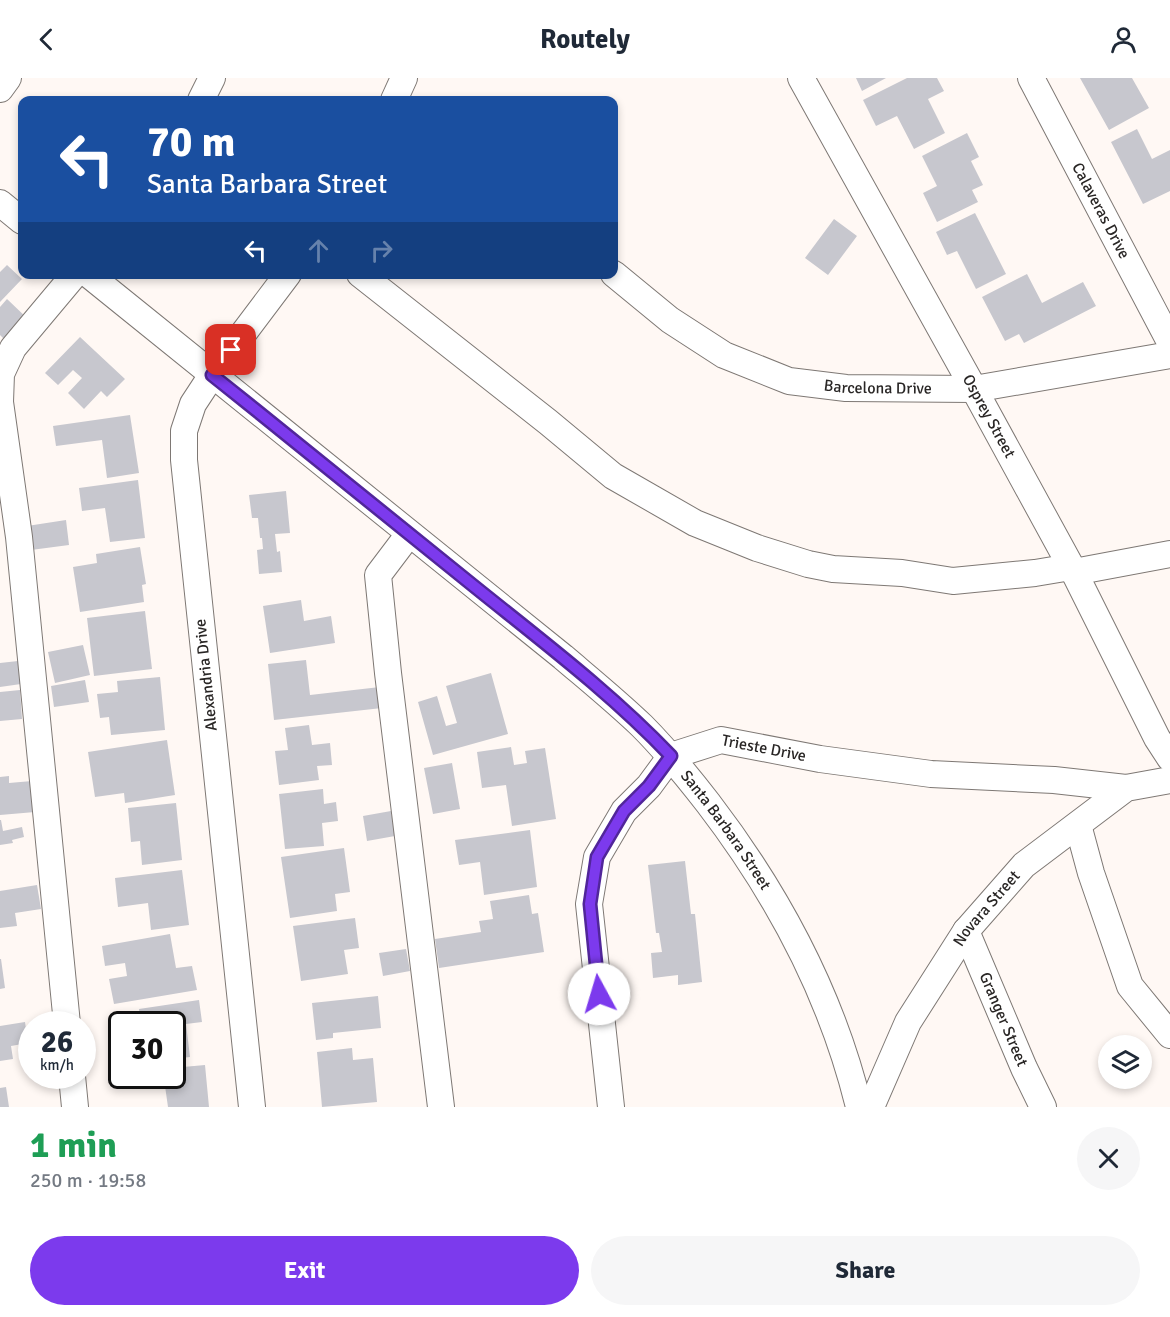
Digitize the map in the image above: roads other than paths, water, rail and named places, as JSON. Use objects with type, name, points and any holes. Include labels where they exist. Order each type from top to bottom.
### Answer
[{"type":"street","points":[[0,88],[8,78]]},
{"type":"street","points":[[203,96],[212,78]]},
{"type":"street","name":"Osprey Street","points":[[801,78],[974,389],[1072,570],[1157,738],[1170,758]]},
{"type":"street","name":"Calaveras Drive","points":[[1031,78],[1170,342]]},
{"type":"street","points":[[0,203],[18,218]]},
{"type":"street","name":"Barcelona Drive","points":[[618,277],[670,320],[724,355],[789,381],[846,388],[974,389],[1170,355]]},
{"type":"street","points":[[66,1011],[19,537],[0,402],[1,374],[13,348],[71,279]]},
{"type":"street","name":"Santa Barbara Street","points":[[94,279],[588,678],[643,727],[671,756],[737,842],[776,904],[826,1008],[849,1070],[859,1107]]},
{"type":"street","name":"Alexandria Drive","points":[[252,1107],[184,460],[184,431],[193,404],[212,375],[284,279]]},
{"type":"street","points":[[366,279],[548,422],[613,477],[695,523],[757,548],[825,567],[902,573],[953,580],[1072,570],[1170,554]]},
{"type":"street","points":[[410,534],[378,575],[441,1107]]},
{"type":"street","name":"Trieste Drive","points":[[671,756],[721,740],[820,759],[931,774],[1054,780],[1126,788]]},
{"type":"street","points":[[611,1107],[590,904],[597,857],[624,811],[649,786],[671,756]]},
{"type":"street","name":"Novara Street","points":[[871,1107],[908,1022],[966,931],[1024,865],[1126,788],[1170,780]]},
{"type":"street","points":[[1078,825],[1130,986],[1170,1035]]},
{"type":"street","name":"Granger Street","points":[[966,931],[1043,1107]]},
{"type":"street","points":[[73,1089],[75,1107]]}]
